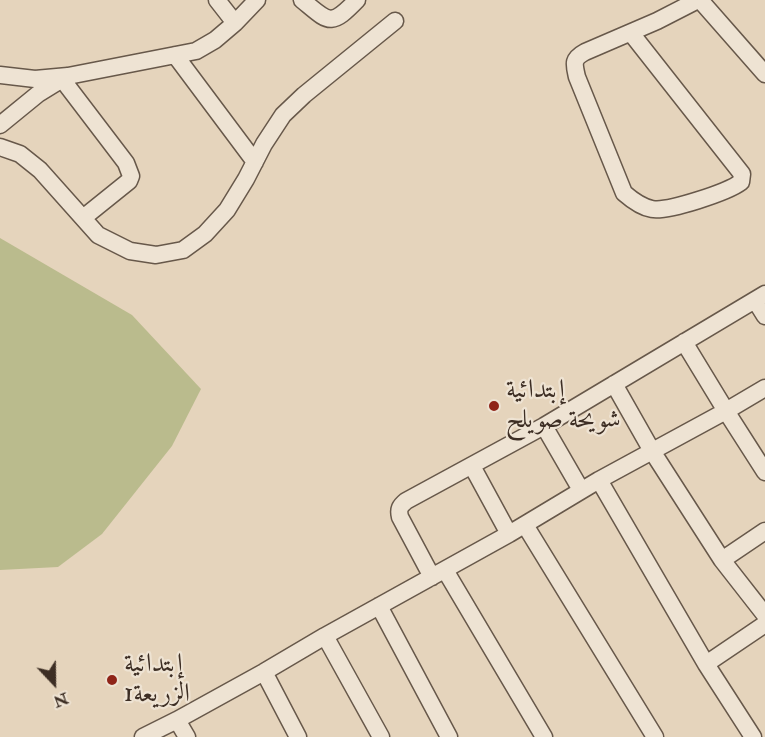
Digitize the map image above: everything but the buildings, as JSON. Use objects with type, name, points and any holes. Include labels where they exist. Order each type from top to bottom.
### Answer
[{"type":"street","points":[[217,0],[235,23]]},
{"type":"street","points":[[0,75],[35,79],[65,78],[196,51],[215,40],[258,0]]},
{"type":"street","points":[[302,0],[324,18],[333,19],[343,15],[357,0]]},
{"type":"street","points":[[631,33],[742,174],[741,182],[735,187],[695,201],[661,209],[642,206],[624,193],[577,77],[574,67],[578,56],[699,0],[765,74]]},
{"type":"street","points":[[0,147],[20,154],[40,170],[98,235],[130,251],[156,255],[183,250],[205,234],[226,210],[283,115],[304,95],[395,21]]},
{"type":"street","points":[[175,55],[255,162]]},
{"type":"street","points":[[65,78],[126,163],[131,176],[129,181],[83,218]]},
{"type":"street","points":[[0,125],[38,94],[65,78]]},
{"type":"street","points":[[544,737],[439,573],[400,517],[398,511],[400,505],[544,426],[760,297],[765,316]]},
{"type":"street","points":[[684,342],[765,472]]},
{"type":"street","points":[[614,384],[652,451],[722,560],[765,615]]},
{"type":"street","points":[[143,737],[264,672],[525,525],[581,490],[765,388]]},
{"type":"street","points":[[544,426],[581,490]]},
{"type":"street","points":[[472,466],[509,534]]},
{"type":"street","points":[[599,480],[706,664],[753,737]]},
{"type":"street","points":[[525,525],[655,737]]},
{"type":"street","points":[[722,560],[765,531]]},
{"type":"street","points":[[379,606],[449,737]]},
{"type":"street","points":[[706,664],[765,624]]},
{"type":"street","points":[[325,636],[381,737]]},
{"type":"street","points":[[264,672],[298,737]]},
{"type":"street","points":[[177,720],[186,737]]},
{"type":"green space","points":[[0,238],[132,315],[201,389],[172,446],[102,534],[58,567],[0,570]]},
{"type":"place","name":"إبتدائية شويحة صويلح","points":[[494,406]]},
{"type":"place","name":"إبتدائية الزريعة1","points":[[112,680]]}]
